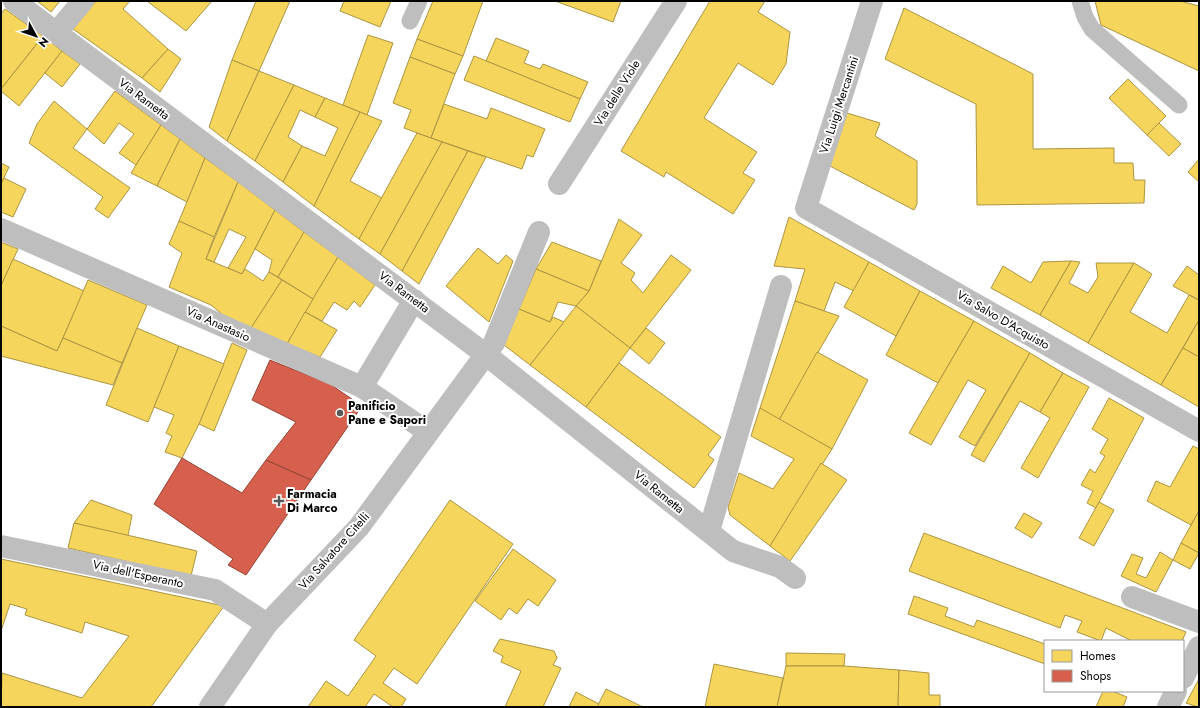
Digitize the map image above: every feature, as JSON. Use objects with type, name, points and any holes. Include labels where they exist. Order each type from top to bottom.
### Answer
[{"type":"street","name":"Via Rametta","points":[[14,1],[485,354],[733,551],[780,567],[795,578]]},
{"type":"street","points":[[56,33],[83,1]]},
{"type":"street","name":"Via delle Viole","points":[[559,184],[676,1]]},
{"type":"street","name":"Via Luigi Mercantini","points":[[806,208],[872,1]]},
{"type":"street","name":"Via Salvo D'Acquisto","points":[[806,208],[1199,431]]},
{"type":"street","name":"Via Anastasio","points":[[1,229],[362,387],[428,432]]},
{"type":"street","points":[[485,354],[494,343],[539,232]]},
{"type":"street","points":[[709,531],[781,286]]},
{"type":"street","points":[[362,387],[414,300]]},
{"type":"street","name":"Via Salvatore Citelli","points":[[210,707],[267,624],[359,527],[485,354]]},
{"type":"street","name":"Via dell'Esperanto","points":[[1,546],[215,590],[267,624]]},
{"type":"street","points":[[1132,597],[1199,622]]},
{"type":"street","points":[[1184,676],[1199,648]]},
{"type":"street","points":[[1168,707],[1176,692]]},
{"type":"lane","points":[[410,21],[419,1]]},
{"type":"lane","points":[[1080,1],[1085,17],[1092,29],[1179,105]]},
{"type":"building: Homes","points":[[37,1],[60,1],[51,12]]},
{"type":"building: Homes","points":[[96,1],[130,1],[123,9],[168,49],[142,78],[73,29]]},
{"type":"building: Homes","points":[[147,1],[212,1],[186,31]]},
{"type":"building: Homes","points":[[256,1],[290,1],[259,71],[232,60]]},
{"type":"building: Homes","points":[[344,1],[391,1],[380,27],[340,11]]},
{"type":"building: Homes","points":[[433,1],[483,1],[463,56],[417,39]]},
{"type":"building: Homes","points":[[555,1],[621,1],[613,22]]},
{"type":"building: Homes","points":[[710,1],[765,1],[758,12],[790,32],[786,64],[773,85],[738,63],[704,118],[757,152],[743,173],[755,180],[733,214],[666,172],[664,177],[621,151]]},
{"type":"building: Homes","points":[[1095,1],[1180,1],[1199,6],[1199,71],[1101,25]]},
{"type":"building: Homes","points":[[904,8],[1033,74],[1033,149],[1114,148],[1114,163],[1133,163],[1134,180],[1145,180],[1144,203],[977,205],[976,104],[885,59]]},
{"type":"building: Homes","points":[[5,9],[43,36],[1,89],[1,14]]},
{"type":"building: Homes","points":[[368,35],[393,43],[367,115],[343,105]]},
{"type":"building: Homes","points":[[43,36],[62,51],[19,106],[1,91],[1,89]]},
{"type":"building: Homes","points":[[496,38],[529,51],[524,63],[540,69],[543,64],[588,82],[580,99],[486,61]]},
{"type":"building: Homes","points":[[417,39],[463,56],[455,74],[410,57]]},
{"type":"building: Homes","points":[[168,49],[181,59],[160,92],[142,78]]},
{"type":"building: Homes","points":[[62,51],[80,64],[62,87],[45,73]]},
{"type":"building: Homes","points":[[474,56],[580,99],[570,122],[464,80]]},
{"type":"building: Homes","points":[[410,57],[455,74],[431,138],[404,128],[411,110],[393,103]]},
{"type":"building: Homes","points":[[232,60],[259,71],[227,141],[209,127]]},
{"type":"building: Homes","points":[[259,71],[294,85],[255,161],[227,141]]},
{"type":"building: Homes","points":[[1128,79],[1166,116],[1147,135],[1109,98]]},
{"type":"building: Homes","points":[[294,85],[325,98],[315,117],[300,110],[288,137],[302,146],[283,182],[255,161]]},
{"type":"building: Homes","points":[[115,91],[161,125],[136,165],[119,153],[134,134],[119,123],[104,144],[87,129]]},
{"type":"building: Homes","points":[[325,98],[360,112],[314,206],[283,182],[302,146],[325,156],[338,128],[315,117]]},
{"type":"building: Homes","points":[[54,101],[87,129],[73,148],[130,188],[108,218],[95,209],[103,197],[29,143],[37,124]]},
{"type":"building: Homes","points":[[444,104],[487,119],[491,108],[545,129],[533,157],[527,155],[522,169],[431,138]]},
{"type":"building: Homes","points":[[360,112],[382,121],[350,181],[382,198],[359,239],[314,206]]},
{"type":"building: Homes","points":[[847,113],[880,123],[875,136],[917,161],[917,204],[914,210],[830,166]]},
{"type":"building: Homes","points":[[1159,123],[1181,144],[1169,156],[1147,135]]},
{"type":"building: Homes","points":[[161,125],[180,139],[157,186],[131,173]]},
{"type":"building: Homes","points":[[417,133],[442,142],[380,254],[359,239]]},
{"type":"building: Homes","points":[[180,139],[205,158],[187,202],[157,186]]},
{"type":"building: Homes","points":[[442,142],[468,151],[402,271],[380,254]]},
{"type":"building: Homes","points":[[468,151],[486,157],[419,284],[402,271]]},
{"type":"building: Homes","points":[[205,158],[238,182],[214,237],[179,221]]},
{"type":"building: Homes","points":[[1199,159],[1199,182],[1188,172]]},
{"type":"building: Homes","points":[[1,163],[9,167],[1,184]]},
{"type":"building: Homes","points":[[4,178],[26,189],[13,217],[1,212],[1,184]]},
{"type":"building: Homes","points":[[238,182],[275,210],[242,274],[228,268],[246,237],[229,229],[214,262],[206,259]]},
{"type":"building: Homes","points":[[275,210],[304,232],[278,277],[269,272],[272,260],[255,249]]},
{"type":"building: Homes","points":[[789,217],[869,262],[854,291],[835,282],[824,311],[795,301],[805,269],[774,266]]},
{"type":"building: Homes","points":[[619,219],[642,235],[621,263],[635,273],[631,280],[643,293],[671,255],[691,270],[630,348],[576,306],[589,291]]},
{"type":"building: Homes","points":[[179,221],[214,237],[206,259],[242,274],[245,269],[263,281],[269,272],[282,280],[251,328],[223,315],[211,305],[169,287],[182,253],[169,244]]},
{"type":"building: Homes","points":[[304,232],[338,257],[313,299],[278,277]]},
{"type":"building: Homes","points":[[1,242],[18,249],[1,286]]},
{"type":"building: Homes","points":[[552,242],[601,261],[589,291],[536,269]]},
{"type":"building: Homes","points":[[478,248],[498,264],[506,255],[513,261],[489,322],[446,286]]},
{"type":"building: Homes","points":[[338,257],[375,285],[360,307],[354,301],[347,310],[334,302],[322,321],[305,312]]},
{"type":"building: Homes","points":[[13,259],[84,291],[57,351],[1,326],[1,286]]},
{"type":"building: Homes","points":[[1071,261],[1040,315],[991,288],[1003,266],[1031,283],[1043,262]]},
{"type":"building: Homes","points":[[1071,261],[1080,262],[1069,283],[1088,293],[1098,277],[1096,263],[1134,263],[1088,343],[1040,315]]},
{"type":"building: Homes","points":[[869,262],[920,291],[896,336],[844,307]]},
{"type":"building: Homes","points":[[1134,263],[1152,274],[1130,312],[1167,333],[1189,295],[1199,300],[1199,320],[1161,385],[1088,343]]},
{"type":"building: Homes","points":[[1187,266],[1199,275],[1199,300],[1173,286]]},
{"type":"building: Homes","points":[[536,269],[589,291],[576,306],[558,302],[550,322],[519,309]]},
{"type":"building: Homes","points":[[88,280],[147,305],[122,363],[63,338]]},
{"type":"building: Homes","points":[[282,280],[313,299],[287,344],[251,328]]},
{"type":"building: Homes","points":[[920,291],[974,321],[938,383],[886,355]]},
{"type":"building: Homes","points":[[795,301],[839,316],[779,420],[760,408]]},
{"type":"building: Homes","points":[[576,306],[630,348],[586,407],[530,365]]},
{"type":"building: Homes","points":[[519,309],[550,322],[553,317],[564,322],[530,365],[504,345]]},
{"type":"building: Homes","points":[[305,312],[337,330],[320,357],[287,344]]},
{"type":"building: Homes","points":[[1199,320],[1199,357],[1183,348]]},
{"type":"building: Homes","points":[[974,321],[1030,353],[975,446],[959,437],[986,390],[968,380],[931,445],[909,433]]},
{"type":"building: Homes","points":[[1,326],[57,351],[63,338],[122,363],[113,385],[1,356]]},
{"type":"building: Homes","points":[[137,328],[179,346],[148,422],[106,405]]},
{"type":"building: Homes","points":[[646,328],[665,343],[649,364],[630,348]]},
{"type":"building: Homes","points":[[232,343],[247,350],[214,431],[199,424]]},
{"type":"building: Homes","points":[[179,346],[224,364],[199,424],[182,458],[165,452],[172,436],[166,433],[174,415],[154,407]]},
{"type":"building: Homes","points":[[1183,348],[1199,357],[1199,407],[1161,385]]},
{"type":"building: Homes","points":[[817,352],[868,380],[832,449],[779,420]]},
{"type":"building: Homes","points":[[1030,353],[1063,373],[1040,412],[1020,401],[984,462],[971,455]]},
{"type":"building: Homes","points":[[619,363],[721,437],[708,455],[714,460],[694,488],[586,407]]},
{"type":"building: Homes","points":[[1063,373],[1089,387],[1038,478],[1021,468],[1050,418],[1040,412]]},
{"type":"building: Homes","points":[[1109,398],[1144,418],[1096,508],[1087,503],[1093,491],[1081,485],[1090,469],[1095,473],[1105,456],[1100,453],[1108,439],[1092,429]]},
{"type":"building: Homes","points":[[760,408],[832,449],[770,546],[730,515],[728,507],[739,473],[773,489],[794,459],[751,436]]},
{"type":"building: Homes","points":[[1193,446],[1199,449],[1199,511],[1191,525],[1147,501],[1156,481],[1170,487]]},
{"type":"building: Homes","points":[[821,463],[847,480],[790,561],[770,546]]},
{"type":"building: Homes","points":[[91,500],[132,515],[128,536],[74,523]]},
{"type":"building: Homes","points":[[450,500],[513,544],[417,684],[394,668],[383,683],[406,699],[401,707],[393,707],[374,694],[365,707],[308,707],[326,681],[348,696],[376,656],[354,640]]},
{"type":"building: Homes","points":[[1099,502],[1114,510],[1094,546],[1079,538]]},
{"type":"building: Homes","points":[[1199,511],[1199,553],[1181,543]]},
{"type":"building: Homes","points":[[1024,513],[1042,523],[1032,538],[1015,528]]},
{"type":"building: Homes","points":[[74,523],[197,551],[191,576],[68,548]]},
{"type":"building: Homes","points":[[924,533],[1186,632],[1182,640],[1130,640],[1106,628],[1101,640],[1098,640],[1077,632],[1082,621],[1065,615],[1060,628],[909,571]]},
{"type":"building: Homes","points":[[1181,543],[1199,553],[1190,569],[1173,560]]},
{"type":"building: Homes","points":[[513,549],[556,580],[538,606],[528,599],[517,614],[509,608],[501,620],[475,601]]},
{"type":"building: Homes","points":[[1160,552],[1173,560],[1156,592],[1121,576],[1132,554],[1143,558],[1136,574],[1146,578]]},
{"type":"building: Homes","points":[[1,559],[224,606],[151,707],[1,707],[2,673],[82,698],[129,636],[85,622],[82,633],[25,615],[27,609],[10,604],[1,631]]},
{"type":"building: Homes","points":[[914,596],[948,608],[945,616],[974,627],[977,620],[1044,644],[1044,664],[908,614]]},
{"type":"building: Homes","points":[[500,639],[554,651],[557,658],[553,665],[561,668],[543,707],[505,707],[521,671],[501,662],[503,656],[493,651]]},
{"type":"building: Homes","points":[[786,653],[845,654],[844,666],[786,666]]},
{"type":"building: Homes","points":[[714,664],[783,678],[777,707],[705,707]]},
{"type":"building: Homes","points":[[786,666],[844,666],[899,670],[898,707],[777,707]]},
{"type":"building: Homes","points":[[899,670],[929,673],[929,695],[940,695],[940,707],[898,707]]},
{"type":"building: Homes","points":[[1199,679],[1199,707],[1198,707],[1186,703]]},
{"type":"building: Homes","points":[[606,689],[643,707],[597,707]]},
{"type":"building: Homes","points":[[576,692],[599,704],[597,707],[569,707]]},
{"type":"building: Homes","points":[[1103,692],[1114,692],[1127,697],[1123,707],[1096,707]]},
{"type":"building: Shops","points":[[270,360],[330,384],[362,406],[311,480],[266,460],[296,422],[252,400]]},
{"type":"building: Shops","points":[[182,458],[242,493],[266,460],[311,480],[246,575],[228,565],[233,559],[154,504]]},
{"type":"place","name":"Panificio Pane e Sapori","points":[[340,413]]},
{"type":"place","name":"Farmacia Di Marco","points":[[279,501]]}]
